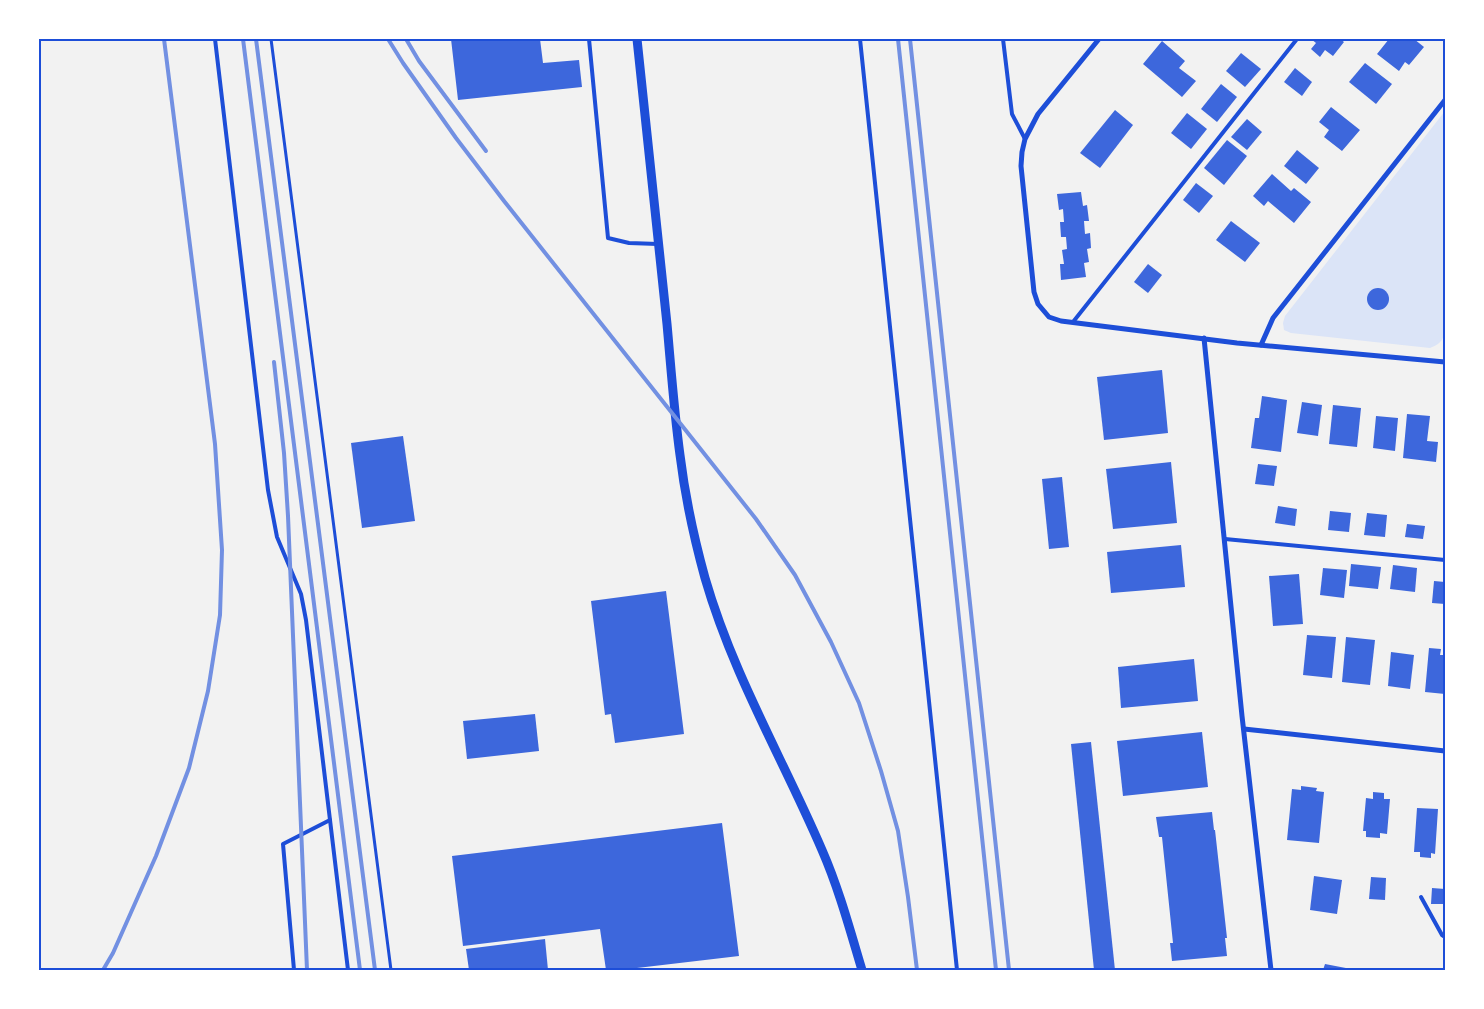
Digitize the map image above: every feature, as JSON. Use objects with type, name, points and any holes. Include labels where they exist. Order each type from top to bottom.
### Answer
[{"type":"street","points":[[637,39],[680,455],[688,507],[706,579],[727,643],[749,697],[823,852],[839,893],[862,970]]},
{"type":"street","points":[[1099,39],[1038,114],[1025,139],[1022,152],[1021,166],[1034,292],[1038,304],[1049,317],[1061,321],[1261,345],[1445,362]]},
{"type":"street","points":[[1261,345],[1273,318],[1445,100]]},
{"type":"street","points":[[1204,338],[1244,730],[1271,970]]},
{"type":"street","points":[[1244,730],[1445,751]]},
{"type":"lane","points":[[215,39],[268,490],[276,537],[301,594],[306,620],[348,970]]},
{"type":"lane","points":[[589,39],[608,238],[629,243],[658,244]]},
{"type":"lane","points":[[860,39],[957,970]]},
{"type":"lane","points":[[1003,39],[1012,114],[1025,139]]},
{"type":"lane","points":[[1073,322],[1297,39]]},
{"type":"lane","points":[[1225,539],[1445,560]]},
{"type":"lane","points":[[294,970],[283,844],[330,820]]},
{"type":"lane","points":[[1421,897],[1442,935],[1445,937]]},
{"type":"path","points":[[271,39],[391,970]]},
{"type":"shaded area","points":[[1445,111],[1445,320],[1442,340],[1430,348],[1291,333],[1284,330],[1285,316]]},
{"type":"building","points":[[451,39],[540,39],[543,63],[579,60],[582,87],[458,100]]},
{"type":"building","points":[[1311,39],[1340,39],[1344,42],[1333,56],[1325,50],[1320,57],[1311,49],[1316,43]]},
{"type":"building","points":[[1389,39],[1414,39],[1424,47],[1409,65],[1405,62],[1399,71],[1377,54]]},
{"type":"building","points":[[1162,41],[1185,61],[1179,68],[1196,81],[1182,97],[1143,64]]},
{"type":"building","points":[[1241,53],[1261,69],[1245,87],[1226,71]]},
{"type":"building","points":[[1365,63],[1392,84],[1376,104],[1349,82]]},
{"type":"building","points":[[1295,68],[1312,82],[1302,96],[1284,82]]},
{"type":"building","points":[[1221,84],[1237,97],[1217,122],[1201,109]]},
{"type":"building","points":[[1331,107],[1360,130],[1342,151],[1324,137],[1329,130],[1319,122]]},
{"type":"building","points":[[1115,110],[1133,125],[1100,168],[1080,153]]},
{"type":"building","points":[[1187,113],[1207,129],[1191,149],[1171,133]]},
{"type":"building","points":[[1247,119],[1262,132],[1247,150],[1231,137]]},
{"type":"building","points":[[1227,140],[1247,156],[1224,185],[1204,168]]},
{"type":"building","points":[[1297,150],[1319,168],[1306,184],[1284,166]]},
{"type":"building","points":[[1272,174],[1291,191],[1294,188],[1311,202],[1294,223],[1268,201],[1264,206],[1253,196]]},
{"type":"building","points":[[1196,183],[1213,196],[1199,213],[1183,200]]},
{"type":"building","points":[[1081,192],[1083,206],[1087,205],[1089,221],[1084,221],[1085,234],[1090,233],[1091,248],[1087,249],[1089,262],[1084,263],[1086,277],[1061,280],[1060,264],[1064,264],[1062,250],[1067,249],[1066,237],[1061,237],[1060,222],[1064,222],[1063,209],[1059,210],[1057,194]]},
{"type":"building","points":[[1231,221],[1260,243],[1245,262],[1216,240]]},
{"type":"building","points":[[1148,264],[1162,275],[1148,293],[1134,282]]},
{"type":"building","points":[[1378,288],[1386,291],[1389,299],[1386,307],[1378,310],[1370,307],[1367,299],[1370,291]]},
{"type":"building","points":[[1162,370],[1168,433],[1104,440],[1097,377]]},
{"type":"building","points":[[1262,396],[1287,400],[1281,452],[1251,448],[1255,418],[1259,418]]},
{"type":"building","points":[[1302,402],[1322,405],[1318,436],[1297,433]]},
{"type":"building","points":[[1333,405],[1361,408],[1357,447],[1329,444]]},
{"type":"building","points":[[1407,414],[1430,416],[1427,441],[1438,442],[1436,462],[1403,458]]},
{"type":"building","points":[[1376,416],[1398,418],[1395,451],[1373,448]]},
{"type":"building","points":[[403,436],[415,521],[362,528],[351,443]]},
{"type":"building","points":[[1171,462],[1177,523],[1113,529],[1106,469]]},
{"type":"building","points":[[1258,464],[1277,466],[1274,486],[1255,484]]},
{"type":"building","points":[[1062,477],[1069,547],[1049,549],[1042,479]]},
{"type":"building","points":[[1278,506],[1297,509],[1295,526],[1275,523]]},
{"type":"building","points":[[1330,511],[1351,513],[1349,532],[1328,530]]},
{"type":"building","points":[[1367,513],[1387,515],[1385,537],[1364,535]]},
{"type":"building","points":[[1407,524],[1425,526],[1423,539],[1405,537]]},
{"type":"building","points":[[1181,545],[1185,587],[1111,593],[1107,552]]},
{"type":"building","points":[[1351,564],[1381,567],[1378,589],[1349,586]]},
{"type":"building","points":[[1393,565],[1417,568],[1415,592],[1390,589]]},
{"type":"building","points":[[1323,568],[1347,570],[1344,598],[1320,595]]},
{"type":"building","points":[[1299,574],[1303,624],[1273,626],[1269,576]]},
{"type":"building","points":[[1434,581],[1445,582],[1445,604],[1432,603]]},
{"type":"building","points":[[666,591],[684,734],[615,743],[611,714],[605,715],[591,601]]},
{"type":"building","points":[[1307,635],[1336,637],[1332,678],[1303,675]]},
{"type":"building","points":[[1346,637],[1375,640],[1370,685],[1342,682]]},
{"type":"building","points":[[1429,648],[1441,649],[1440,655],[1445,655],[1445,694],[1425,692]]},
{"type":"building","points":[[1391,652],[1414,655],[1410,689],[1388,686]]},
{"type":"building","points":[[1194,659],[1198,701],[1121,708],[1118,667]]},
{"type":"building","points":[[535,714],[539,751],[467,759],[463,721]]},
{"type":"building","points":[[1202,732],[1208,787],[1123,796],[1117,741]]},
{"type":"building","points":[[1091,742],[1115,970],[1094,970],[1071,744]]},
{"type":"building","points":[[1301,786],[1317,788],[1316,791],[1324,792],[1319,843],[1287,840],[1292,789],[1301,790]]},
{"type":"building","points":[[1373,792],[1384,793],[1384,799],[1390,799],[1387,834],[1380,833],[1380,838],[1366,837],[1366,831],[1363,831],[1366,798],[1373,799]]},
{"type":"building","points":[[1417,808],[1438,809],[1435,854],[1431,853],[1431,858],[1420,857],[1420,852],[1414,852]]},
{"type":"building","points":[[1212,812],[1227,938],[1225,938],[1227,956],[1172,961],[1170,943],[1173,943],[1162,837],[1159,837],[1156,817]]},
{"type":"building","points":[[722,823],[739,956],[606,970],[600,929],[463,946],[452,856]]},
{"type":"building","points":[[1314,876],[1342,880],[1337,914],[1310,910]]},
{"type":"building","points":[[1371,877],[1386,878],[1385,900],[1369,899]]},
{"type":"building","points":[[1432,888],[1445,889],[1445,904],[1431,904]]},
{"type":"building","points":[[545,939],[548,970],[469,970],[466,949]]},
{"type":"building","points":[[1325,964],[1351,969],[1351,970],[1323,970]]},
{"type":"railway","points":[[103,970],[113,953],[156,856],[189,768],[208,691],[220,615],[222,550],[215,444],[164,39]]},
{"type":"railway","points":[[243,39],[360,970]]},
{"type":"railway","points":[[256,39],[375,970]]},
{"type":"railway","points":[[388,39],[456,138],[756,519],[795,575],[831,642],[859,703],[881,771],[898,831],[917,970]]},
{"type":"railway","points":[[406,39],[419,61],[486,151]]},
{"type":"railway","points":[[898,39],[996,970]]},
{"type":"railway","points":[[910,39],[1009,970]]},
{"type":"railway","points":[[274,362],[284,453],[288,516],[307,970]]}]
